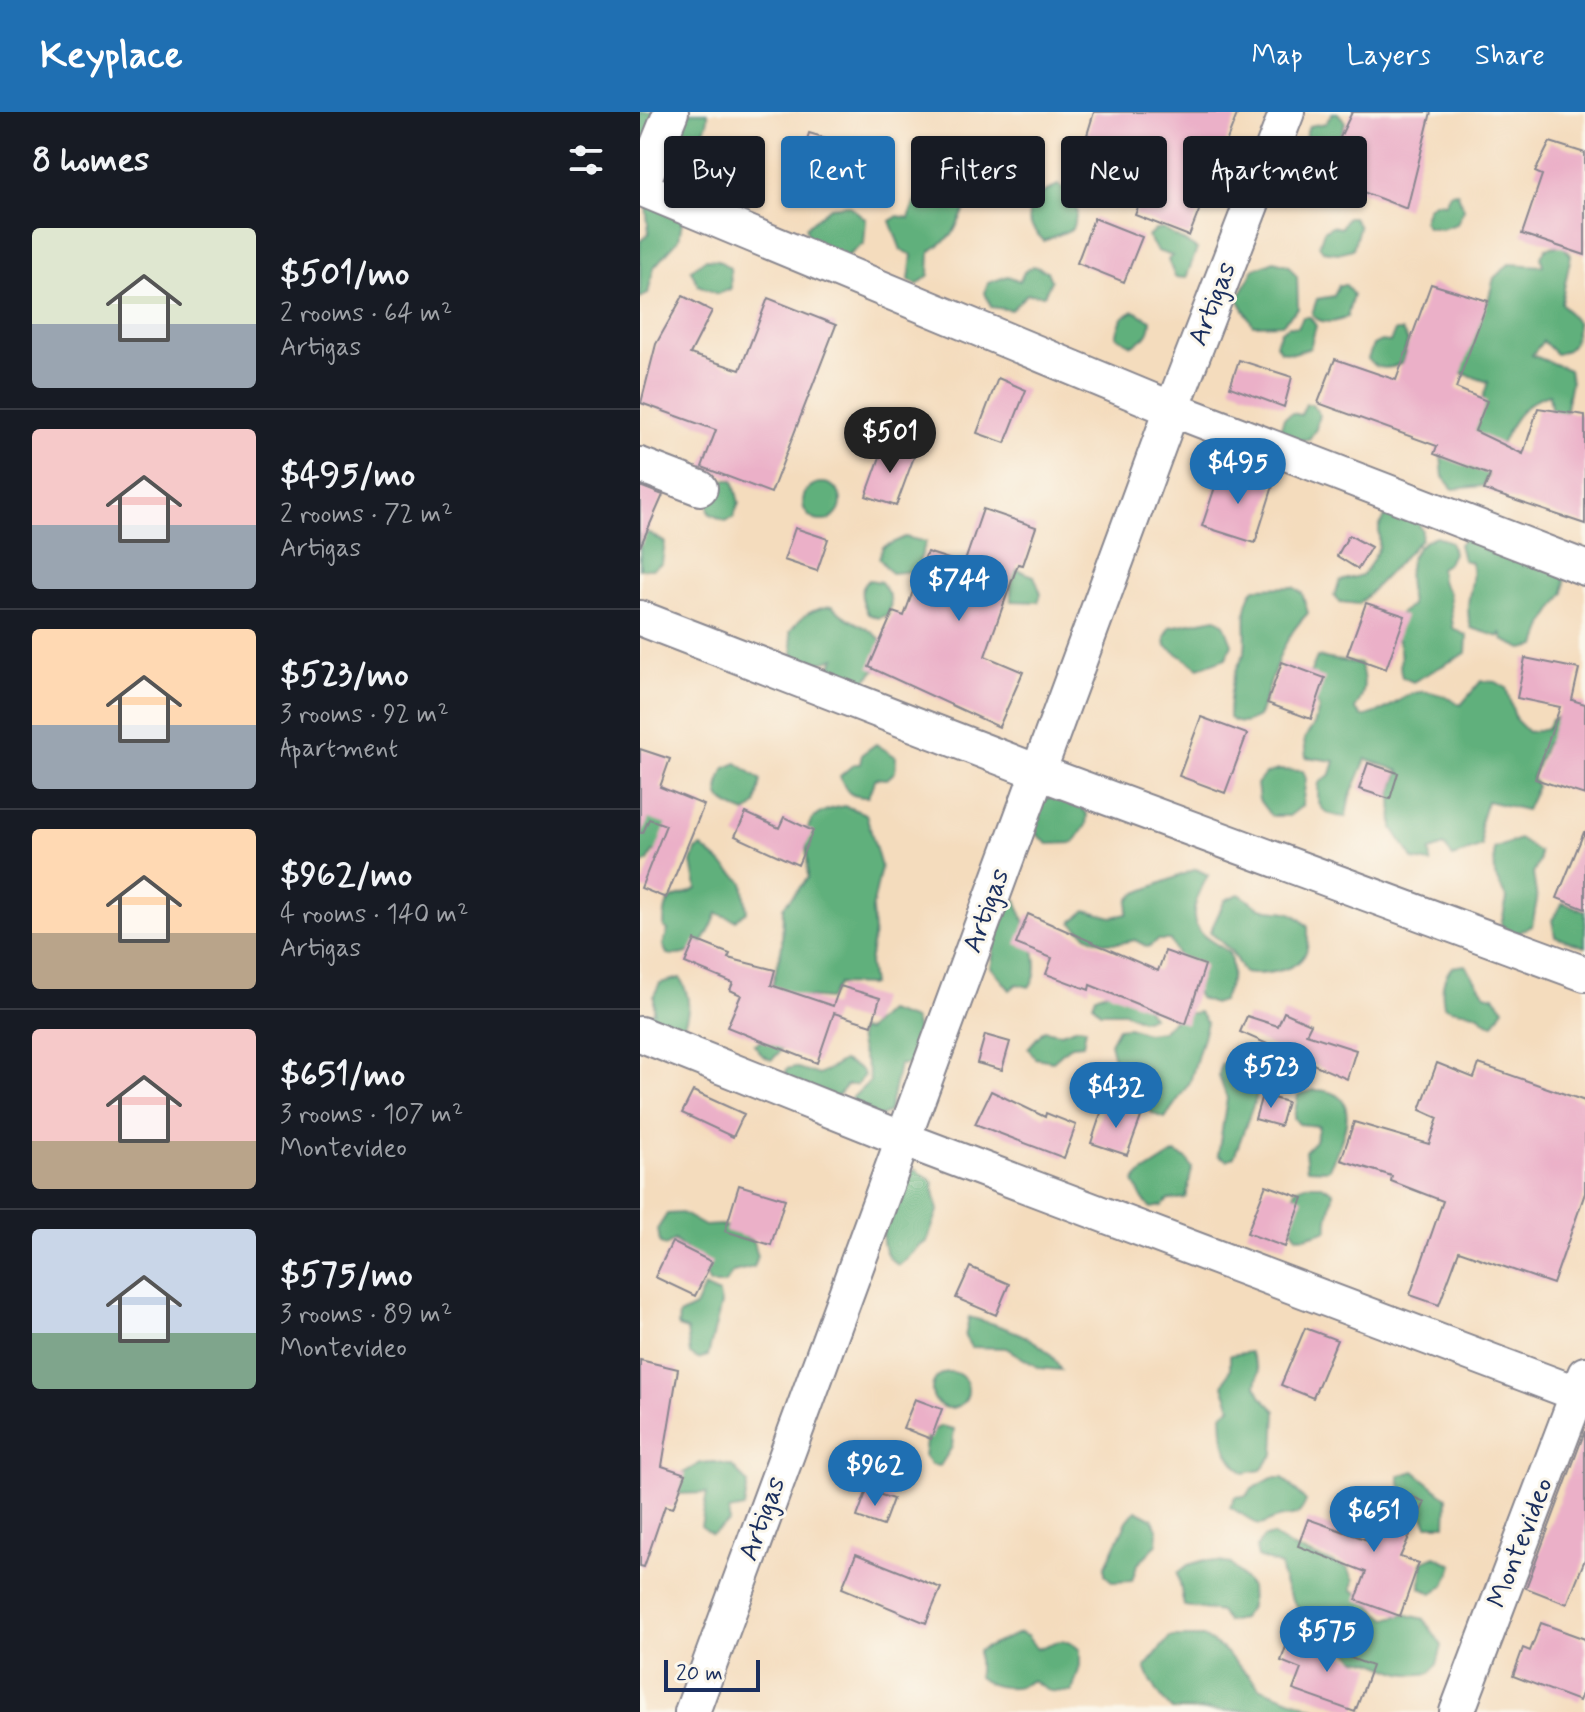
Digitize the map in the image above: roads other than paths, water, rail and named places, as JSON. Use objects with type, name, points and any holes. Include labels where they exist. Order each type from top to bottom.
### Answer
[{"type":"street","points":[[671,112],[640,188],[1172,409],[1585,568]]},
{"type":"street","name":"Artigas","points":[[692,1712],[1172,409],[1287,112]]},
{"type":"street","points":[[640,465],[700,488]]},
{"type":"street","points":[[640,618],[1038,772],[1585,974]]},
{"type":"street","points":[[640,1035],[903,1139],[1581,1384]]},
{"type":"street","name":"Montevideo","points":[[1457,1712],[1581,1384]]}]
